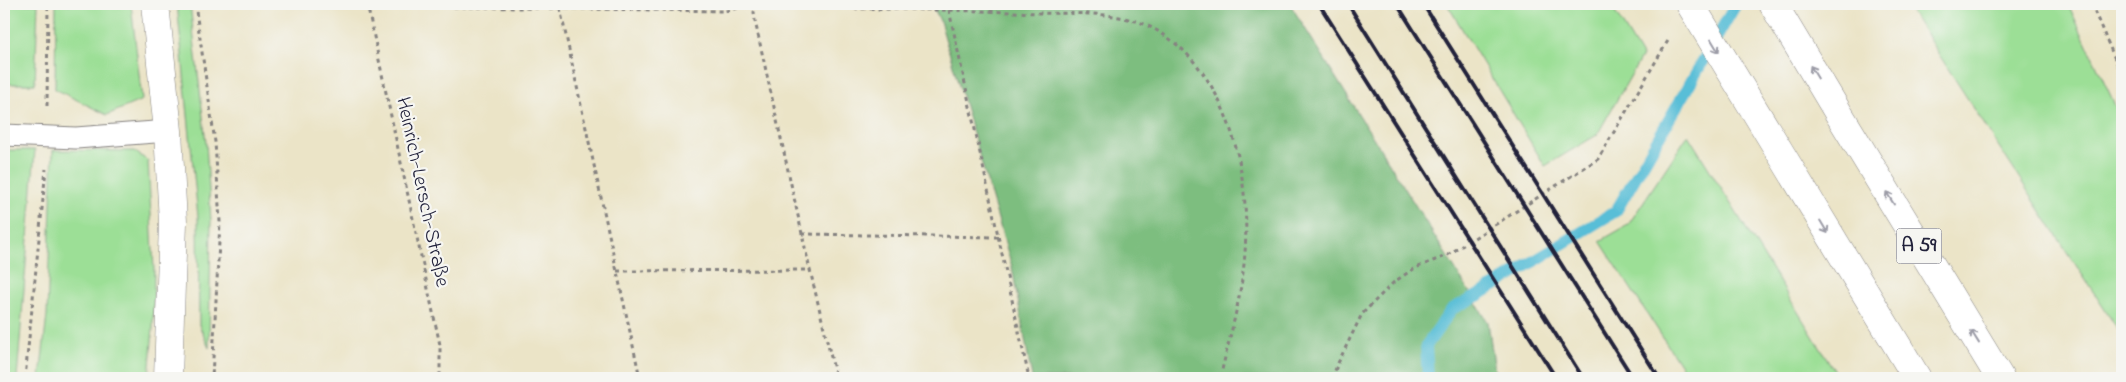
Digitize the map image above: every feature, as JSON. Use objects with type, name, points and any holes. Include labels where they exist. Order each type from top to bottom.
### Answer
[{"type":"main road","points":[[155,4],[168,131],[173,222],[168,378]]},
{"type":"main road","points":[[1690,4],[1917,378]]},
{"type":"main road","name":"A 59","points":[[1773,4],[1838,114],[2000,378]]},
{"type":"lane","points":[[4,135],[76,138],[168,131]]},
{"type":"path","points":[[25,378],[49,138],[47,100],[48,4]]},
{"type":"path","points":[[195,4],[215,142],[220,222],[212,378]]},
{"type":"path","name":"Heinrich-Lersch-Straße","points":[[367,4],[440,345],[440,378]]},
{"type":"path","points":[[438,4],[725,11],[749,4]]},
{"type":"path","points":[[758,4],[754,12],[755,21],[836,378]]},
{"type":"path","points":[[790,4],[811,8],[949,10],[1113,16],[1143,24],[1172,41],[1196,66],[1213,89],[1226,115],[1237,146],[1244,191],[1246,223],[1244,263],[1238,302],[1220,378]]},
{"type":"path","points":[[2091,4],[2122,75]]},
{"type":"path","points":[[560,8],[568,36],[640,378]]},
{"type":"path","points":[[949,10],[1030,378]]},
{"type":"path","points":[[1332,378],[1362,314],[1394,282],[1415,268],[1446,256],[1598,158],[1670,38]]},
{"type":"path","points":[[802,234],[998,237]]},
{"type":"path","points":[[617,271],[810,270]]},
{"type":"green space","points":[[4,4],[38,4],[35,84],[4,84]]},
{"type":"green space","points":[[56,4],[131,4],[142,100],[107,115],[55,89]]},
{"type":"green space","points":[[177,4],[190,4],[206,143],[211,221],[209,348],[199,325],[198,217]]},
{"type":"green space","points":[[932,4],[1290,4],[1488,322],[1496,378],[1032,378],[1012,267],[940,21]]},
{"type":"green space","points":[[1447,4],[1610,4],[1642,56],[1597,135],[1545,166]]},
{"type":"green space","points":[[1906,4],[2068,4],[2122,120],[2122,336]]},
{"type":"green space","points":[[1688,135],[1839,378],[1689,378],[1600,241],[1628,225]]},
{"type":"green space","points":[[4,150],[35,150],[17,378],[4,378]]},
{"type":"green space","points":[[53,150],[134,151],[148,161],[154,269],[153,328],[149,378],[40,378],[47,315]]},
{"type":"waterway","points":[[1428,378],[1426,346],[1452,309],[1479,295],[1616,211],[1736,4]]},
{"type":"railway","points":[[1319,4],[1556,378]]},
{"type":"railway","points":[[1348,4],[1583,378]]},
{"type":"railway","points":[[1397,4],[1633,378]]},
{"type":"railway","points":[[1423,4],[1659,378]]}]
